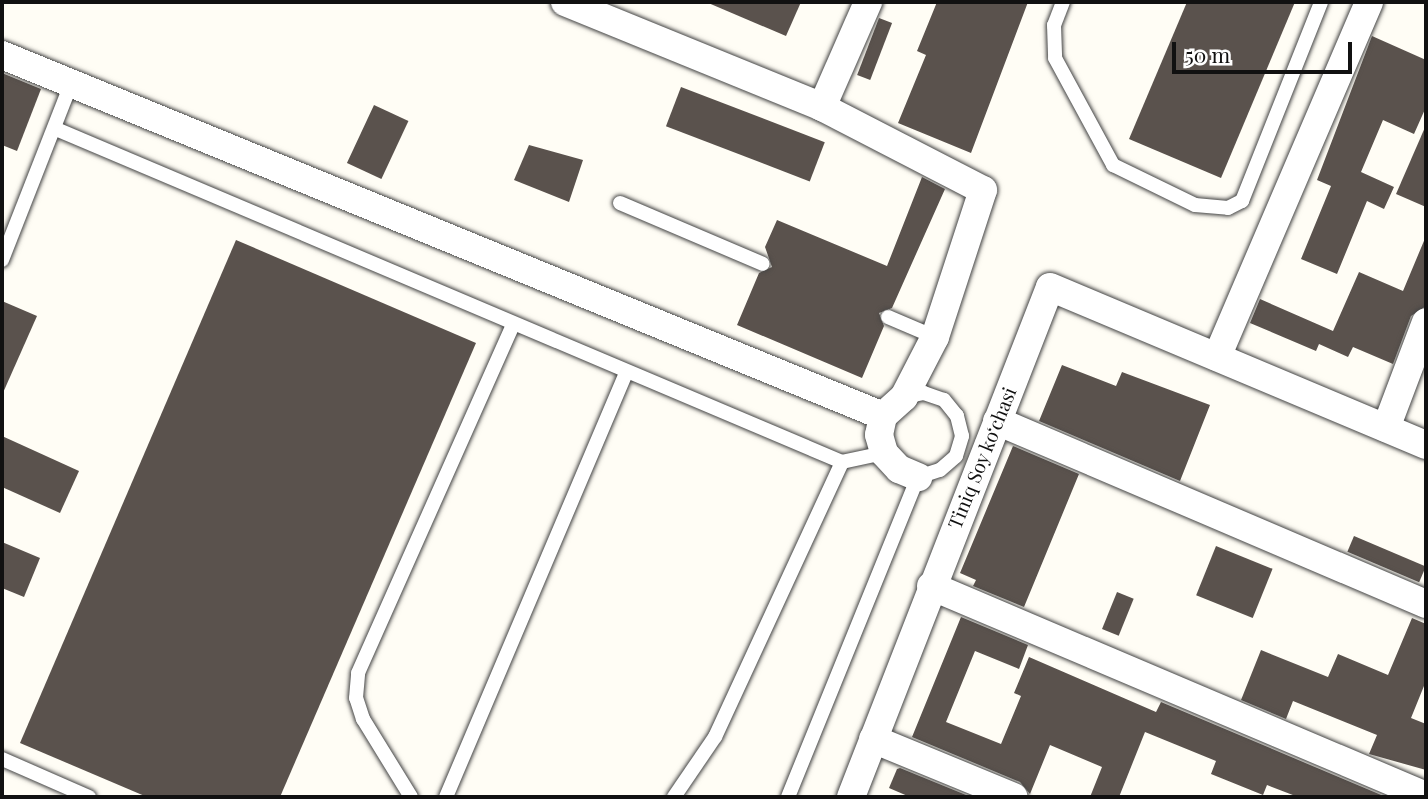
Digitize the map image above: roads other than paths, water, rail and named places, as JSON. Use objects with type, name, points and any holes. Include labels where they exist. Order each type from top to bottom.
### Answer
[{"type":"street","points":[[565,2],[822,107],[983,190],[935,337],[904,397],[883,416],[879,435],[884,453],[899,469],[918,477]]},
{"type":"street","points":[[822,107],[868,2]]},
{"type":"street","points":[[1217,357],[1369,2]]},
{"type":"street","points":[[2,55],[883,416]]},
{"type":"street","name":"Tiniq Soy koʻchasi","points":[[850,797],[1050,287],[1426,445]]},
{"type":"street","points":[[1386,428],[1426,322]]},
{"type":"street","points":[[997,421],[1426,604]]},
{"type":"street","points":[[931,586],[1426,796]]},
{"type":"street","points":[[873,739],[1014,797]]},
{"type":"lane","points":[[1063,2],[1054,25],[1055,58],[1113,165],[1195,205],[1228,208],[1242,201],[1321,2]]},
{"type":"lane","points":[[2,260],[56,129],[71,84]]},
{"type":"lane","points":[[56,129],[246,205],[625,375],[842,462],[884,453]]},
{"type":"lane","points":[[620,203],[763,264]]},
{"type":"lane","points":[[888,317],[935,337]]},
{"type":"lane","points":[[411,797],[363,719],[356,698],[358,673],[513,324]]},
{"type":"lane","points":[[446,797],[625,375]]},
{"type":"lane","points":[[788,797],[918,477],[940,470],[956,456],[962,436],[957,416],[944,400],[924,393],[904,397]]},
{"type":"lane","points":[[674,797],[715,737],[842,462]]},
{"type":"lane","points":[[2,759],[89,797]]}]
